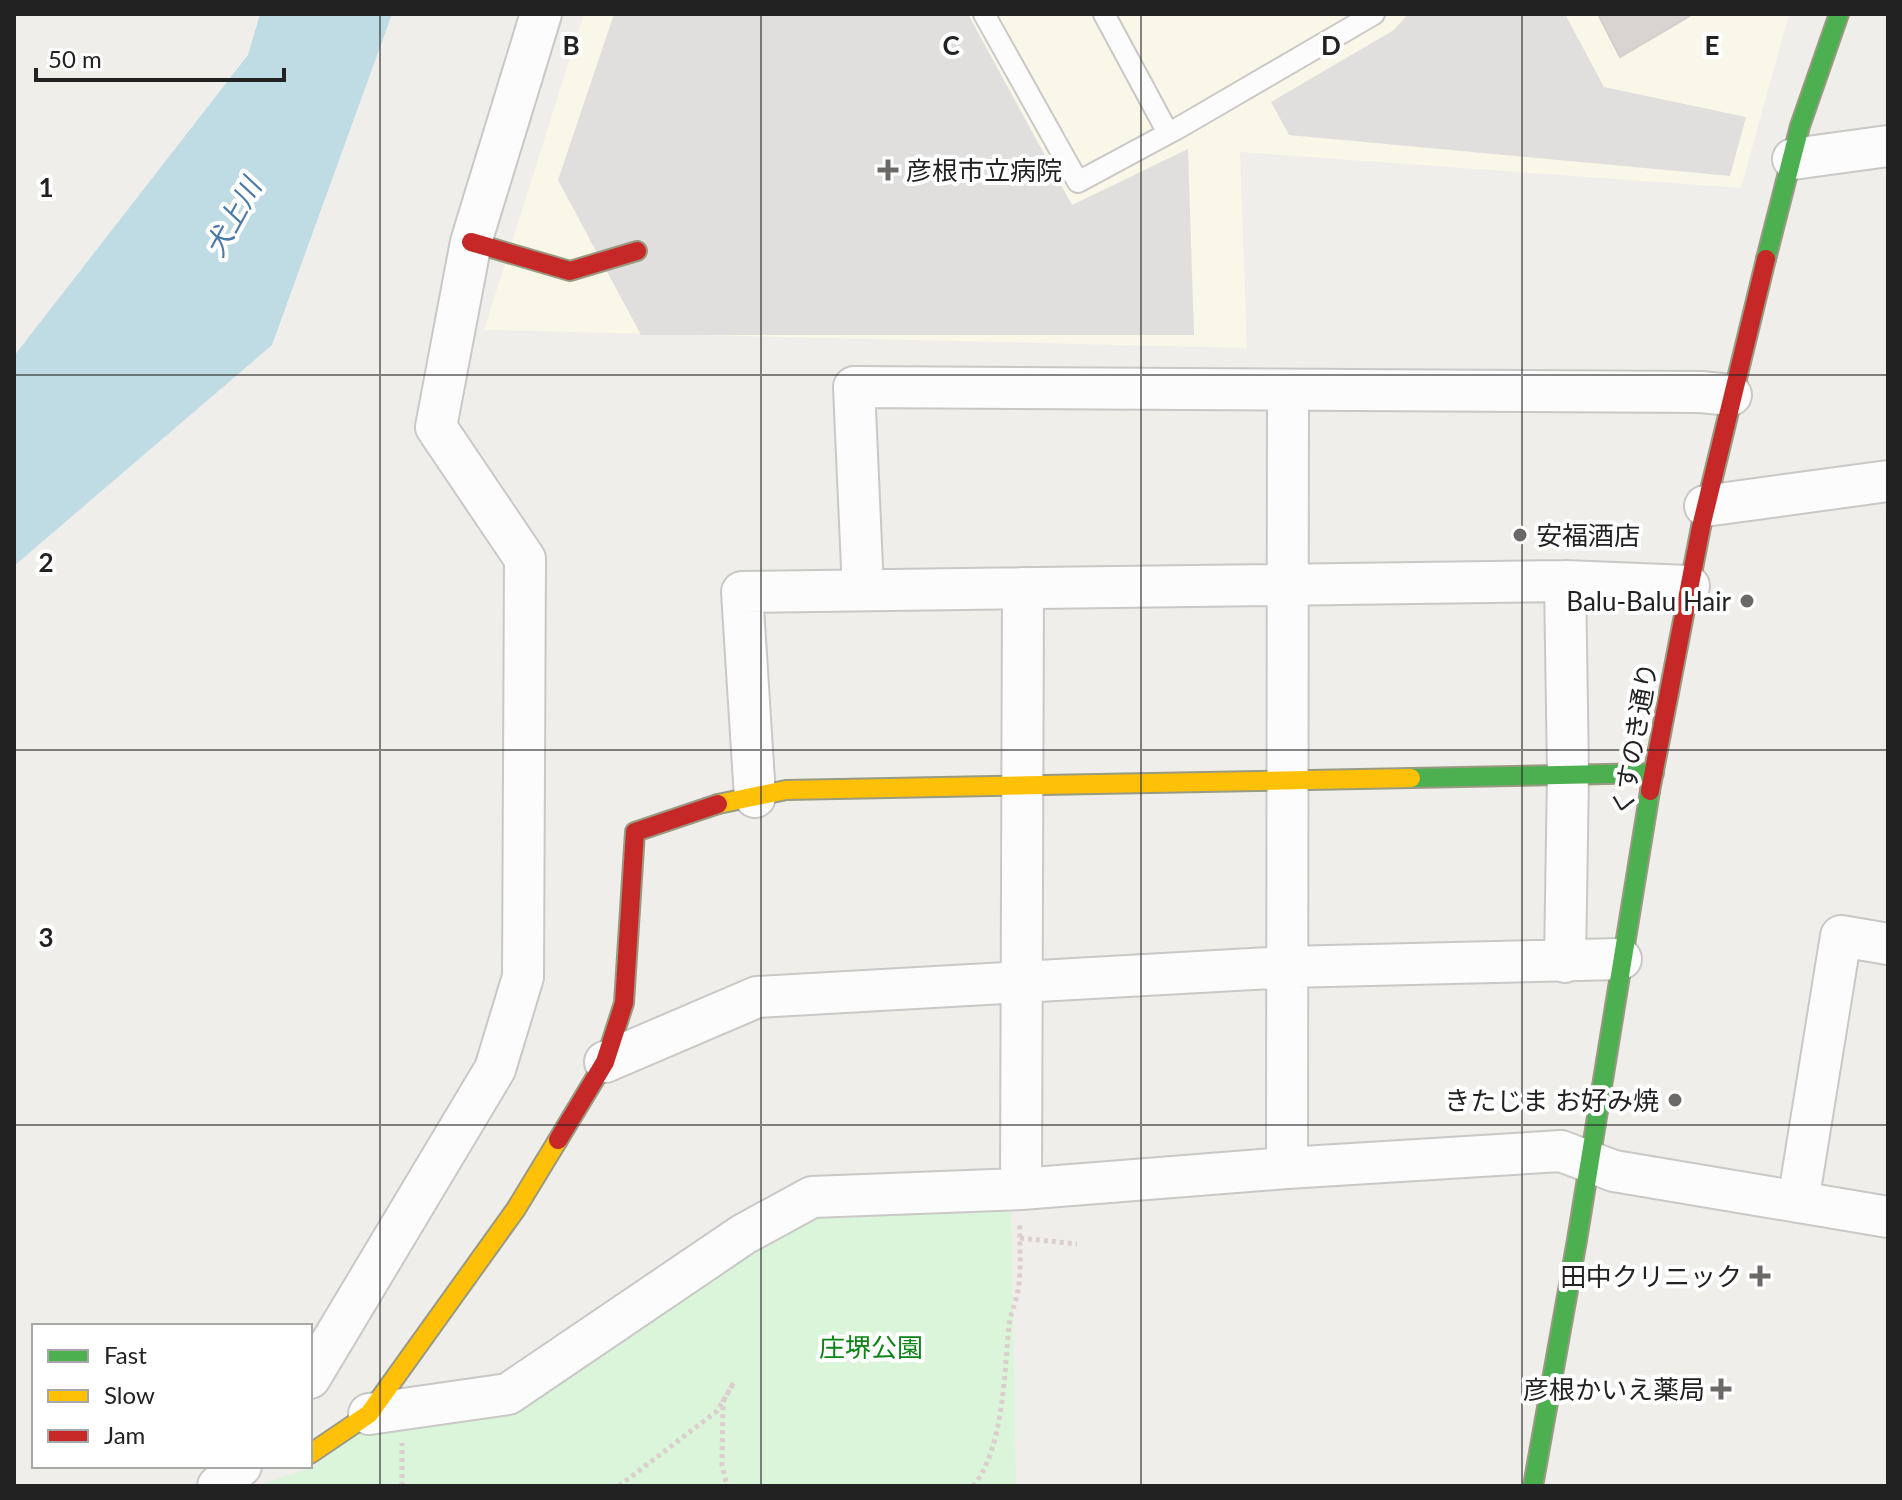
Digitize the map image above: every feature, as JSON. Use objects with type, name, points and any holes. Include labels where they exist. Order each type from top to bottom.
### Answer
[{"type":"street","points":[[312,1375],[495,1069],[523,977],[525,559],[436,427],[471,242],[541,14]]},
{"type":"street","name":"くすのき通り","points":[[1533,1486],[1590,1161],[1621,959],[1705,506],[1793,159],[1825,47],[1839,14]]},
{"type":"street","points":[[1793,159],[1888,146]]},
{"type":"street","points":[[471,242],[570,271],[637,251]]},
{"type":"street","points":[[863,590],[854,387],[1701,392],[1731,395]]},
{"type":"street","points":[[1287,1168],[1288,391]]},
{"type":"street","points":[[1705,506],[1888,481]]},
{"type":"street","points":[[1565,581],[1568,773],[1565,962]]},
{"type":"street","points":[[755,797],[742,592],[1565,581],[1689,586]]},
{"type":"street","points":[[1021,1189],[1023,588]]},
{"type":"street","points":[[312,1453],[369,1414],[516,1209],[605,1062],[624,1003],[635,832],[711,806],[786,790],[1654,773]]},
{"type":"street","points":[[1798,1202],[1841,936],[1888,944]]},
{"type":"street","points":[[605,1062],[757,997],[1287,967],[1621,959]]},
{"type":"street","points":[[369,1414],[508,1394],[744,1234],[812,1197],[1021,1189],[1561,1151],[1614,1171],[1888,1217]]},
{"type":"lane","points":[[984,14],[1078,182],[1374,14]]},
{"type":"lane","points":[[1104,14],[1168,133]]},
{"type":"path","points":[[973,1486],[990,1454],[1003,1399],[1009,1321],[1018,1291],[1021,1189]]},
{"type":"path","points":[[1020,1238],[1077,1244]]},
{"type":"path","points":[[619,1486],[701,1425],[723,1402],[722,1465],[727,1486]]},
{"type":"shaded area","name":"彦根市立病院","points":[[584,14],[1789,14],[1741,188],[1240,152],[1247,348],[484,330]]},
{"type":"shaded area","points":[[614,14],[968,14],[1072,205],[1188,149],[1194,335],[641,335],[558,180]]},
{"type":"shaded area","points":[[1408,14],[1565,14],[1604,87],[1746,117],[1730,176],[1289,135],[1271,102],[1394,30]]},
{"type":"green space","name":"庄堺公園","points":[[1011,1201],[1016,1486],[256,1486],[312,1468],[373,1423],[512,1406],[816,1210]]},
{"type":"water","name":"犬上川","points":[[260,14],[392,14],[272,345],[14,566],[14,356],[248,55]]},
{"type":"building","points":[[1598,14],[1693,14],[1620,57]]},
{"type":"traffic: fast","points":[[1766,259],[1800,126],[1839,14]]},
{"type":"traffic: fast","points":[[1411,778],[1654,773]]},
{"type":"traffic: fast","points":[[1533,1486],[1577,1240],[1650,791]]},
{"type":"traffic: slow","points":[[718,804],[786,790],[1411,778]]},
{"type":"traffic: slow","points":[[312,1453],[369,1414],[516,1209],[558,1140]]},
{"type":"traffic: jam","points":[[471,242],[570,271],[637,251]]},
{"type":"traffic: jam","points":[[1650,791],[1701,527],[1766,259]]},
{"type":"traffic: jam","points":[[558,1140],[605,1062],[624,1003],[635,832],[718,804]]},
{"type":"place","name":"彦根市立病院","points":[[888,170]]},
{"type":"place","name":"安福酒店","points":[[1520,535]]},
{"type":"place","name":"Balu-Balu Hair","points":[[1747,601]]},
{"type":"place","name":"きたじま お好み焼","points":[[1675,1100]]},
{"type":"place","name":"田中クリニック","points":[[1760,1276]]},
{"type":"place","name":"彦根かいえ薬局","points":[[1721,1389]]}]
